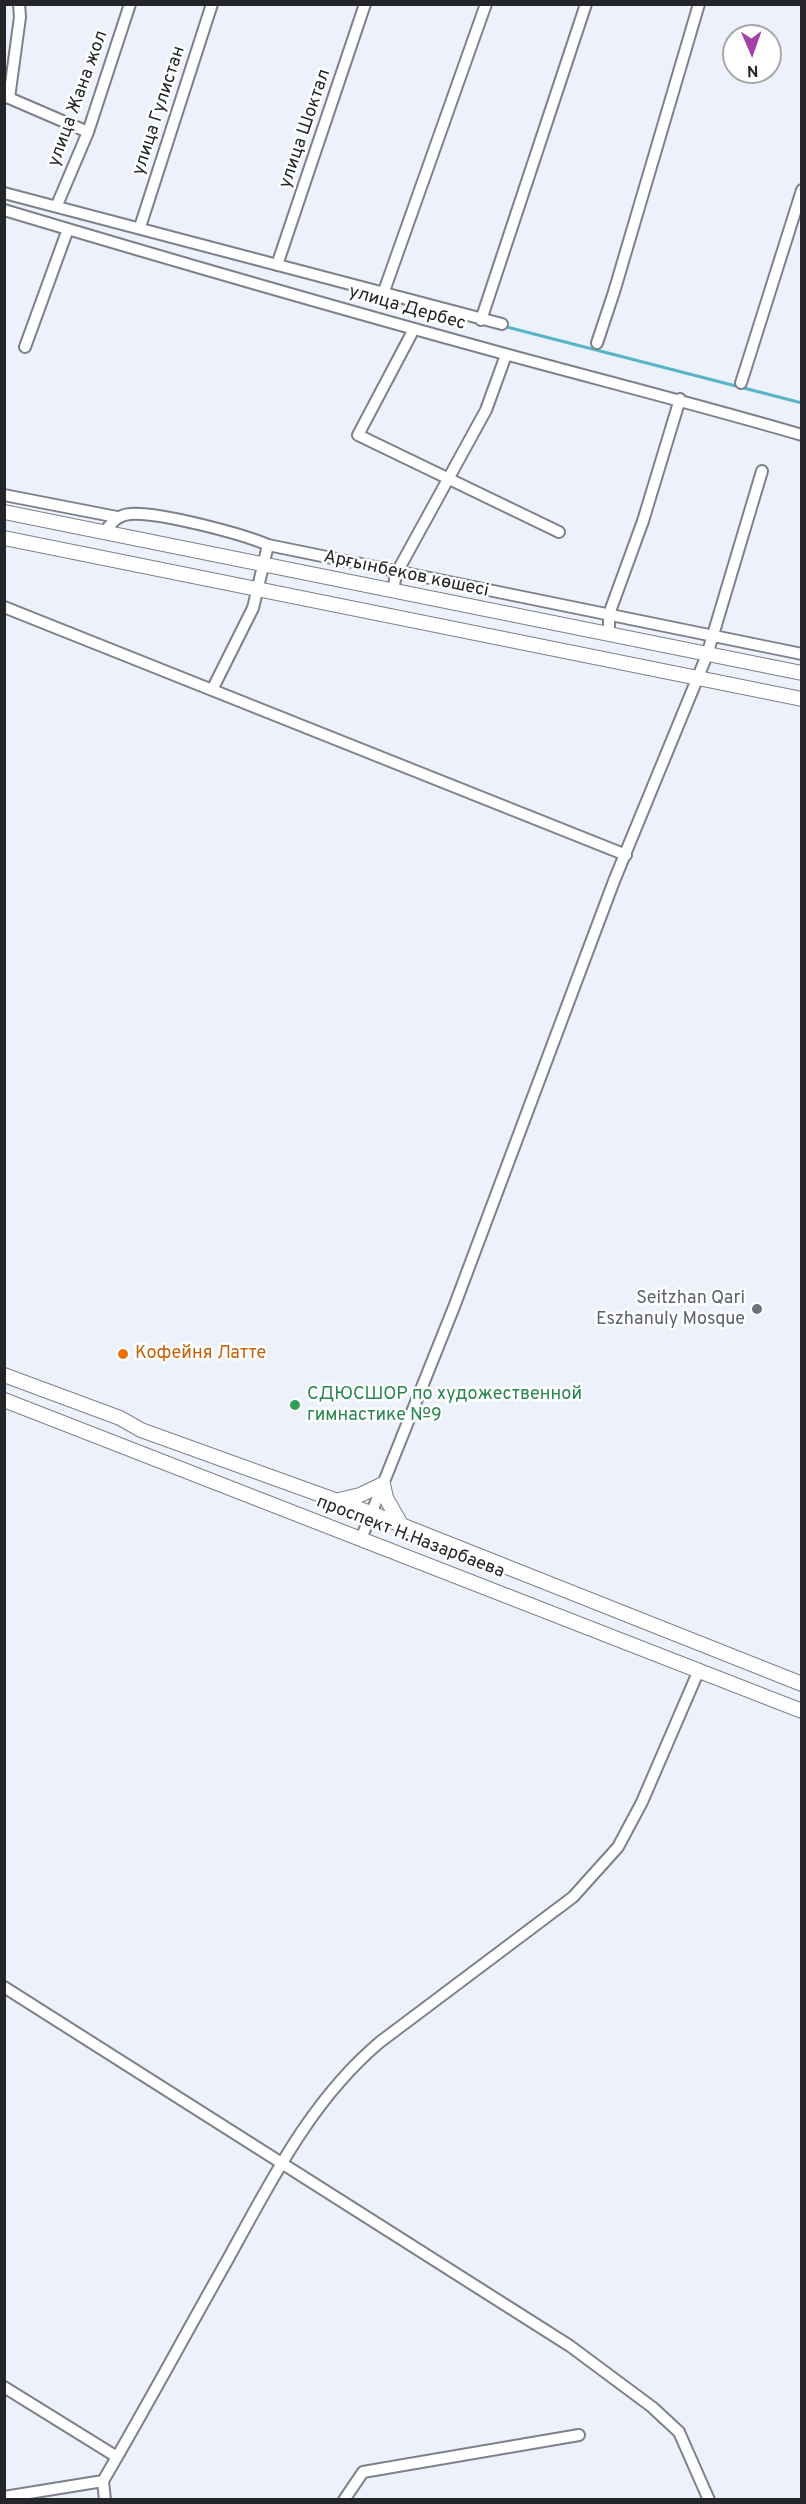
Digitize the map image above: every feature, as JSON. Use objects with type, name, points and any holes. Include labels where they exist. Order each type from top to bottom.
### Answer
[{"type":"main road","name":"Арғынбеков көшесі","points":[[4,512],[801,673]]},
{"type":"main road","points":[[4,538],[801,699]]},
{"type":"main road","name":"проспект Н.Назарбаева","points":[[4,1375],[120,1418],[141,1430],[402,1526],[801,1684]]},
{"type":"main road","name":"проспект Н.Назарбаева","points":[[4,1400],[801,1711]]},
{"type":"main road","points":[[335,1501],[360,1495],[383,1484],[388,1502],[402,1526]]},
{"type":"street","points":[[19,4],[20,17],[9,99],[87,132]]},
{"type":"street","name":"улица Жана жол","points":[[57,205],[87,132],[130,4]]},
{"type":"street","name":"улица Гулистан","points":[[140,227],[212,4]]},
{"type":"street","name":"улица Шоктал","points":[[277,264],[365,4]]},
{"type":"street","points":[[383,294],[486,4]]},
{"type":"street","points":[[481,320],[586,4]]},
{"type":"street","points":[[597,343],[615,292],[699,4]]},
{"type":"street","points":[[741,383],[801,190]]},
{"type":"street","name":"улица Дербес","points":[[4,193],[57,205],[502,324]]},
{"type":"street","name":"улица Дербес","points":[[4,210],[506,355],[680,399],[801,435]]},
{"type":"street","points":[[25,346],[69,229]]},
{"type":"street","points":[[414,328],[358,435],[559,532]]},
{"type":"street","points":[[393,591],[396,574],[486,410],[506,355]]},
{"type":"street","points":[[609,634],[609,614],[643,521],[680,399]]},
{"type":"street","points":[[361,1539],[454,1307],[626,855],[698,678],[713,636],[762,471]]},
{"type":"street","points":[[4,495],[117,517],[130,513],[146,514],[240,534],[268,545],[396,574],[609,614],[801,654]]},
{"type":"street","points":[[104,532],[117,517]]},
{"type":"street","points":[[212,690],[253,608],[268,545]]},
{"type":"street","points":[[4,607],[626,855]]},
{"type":"street","points":[[105,2499],[103,2481],[282,2161],[323,2100],[352,2066],[573,1897],[618,1847],[642,1802],[699,1670]]},
{"type":"street","points":[[4,1987],[282,2161],[570,2346],[652,2408],[679,2432],[709,2499]]},
{"type":"street","points":[[4,2387],[117,2457]]},
{"type":"street","points":[[345,2499],[363,2472],[579,2435]]},
{"type":"street","points":[[4,2497],[103,2481]]},
{"type":"waterway","points":[[503,326],[802,403]]},
{"type":"place","name":"Seitzhan Qari Eszhanuly Mosque","points":[[757,1309]]},
{"type":"place","name":"Кофейня Латте","points":[[123,1354]]},
{"type":"place","name":"СДЮСШОР по художественной гимнастике №9","points":[[295,1405]]}]
